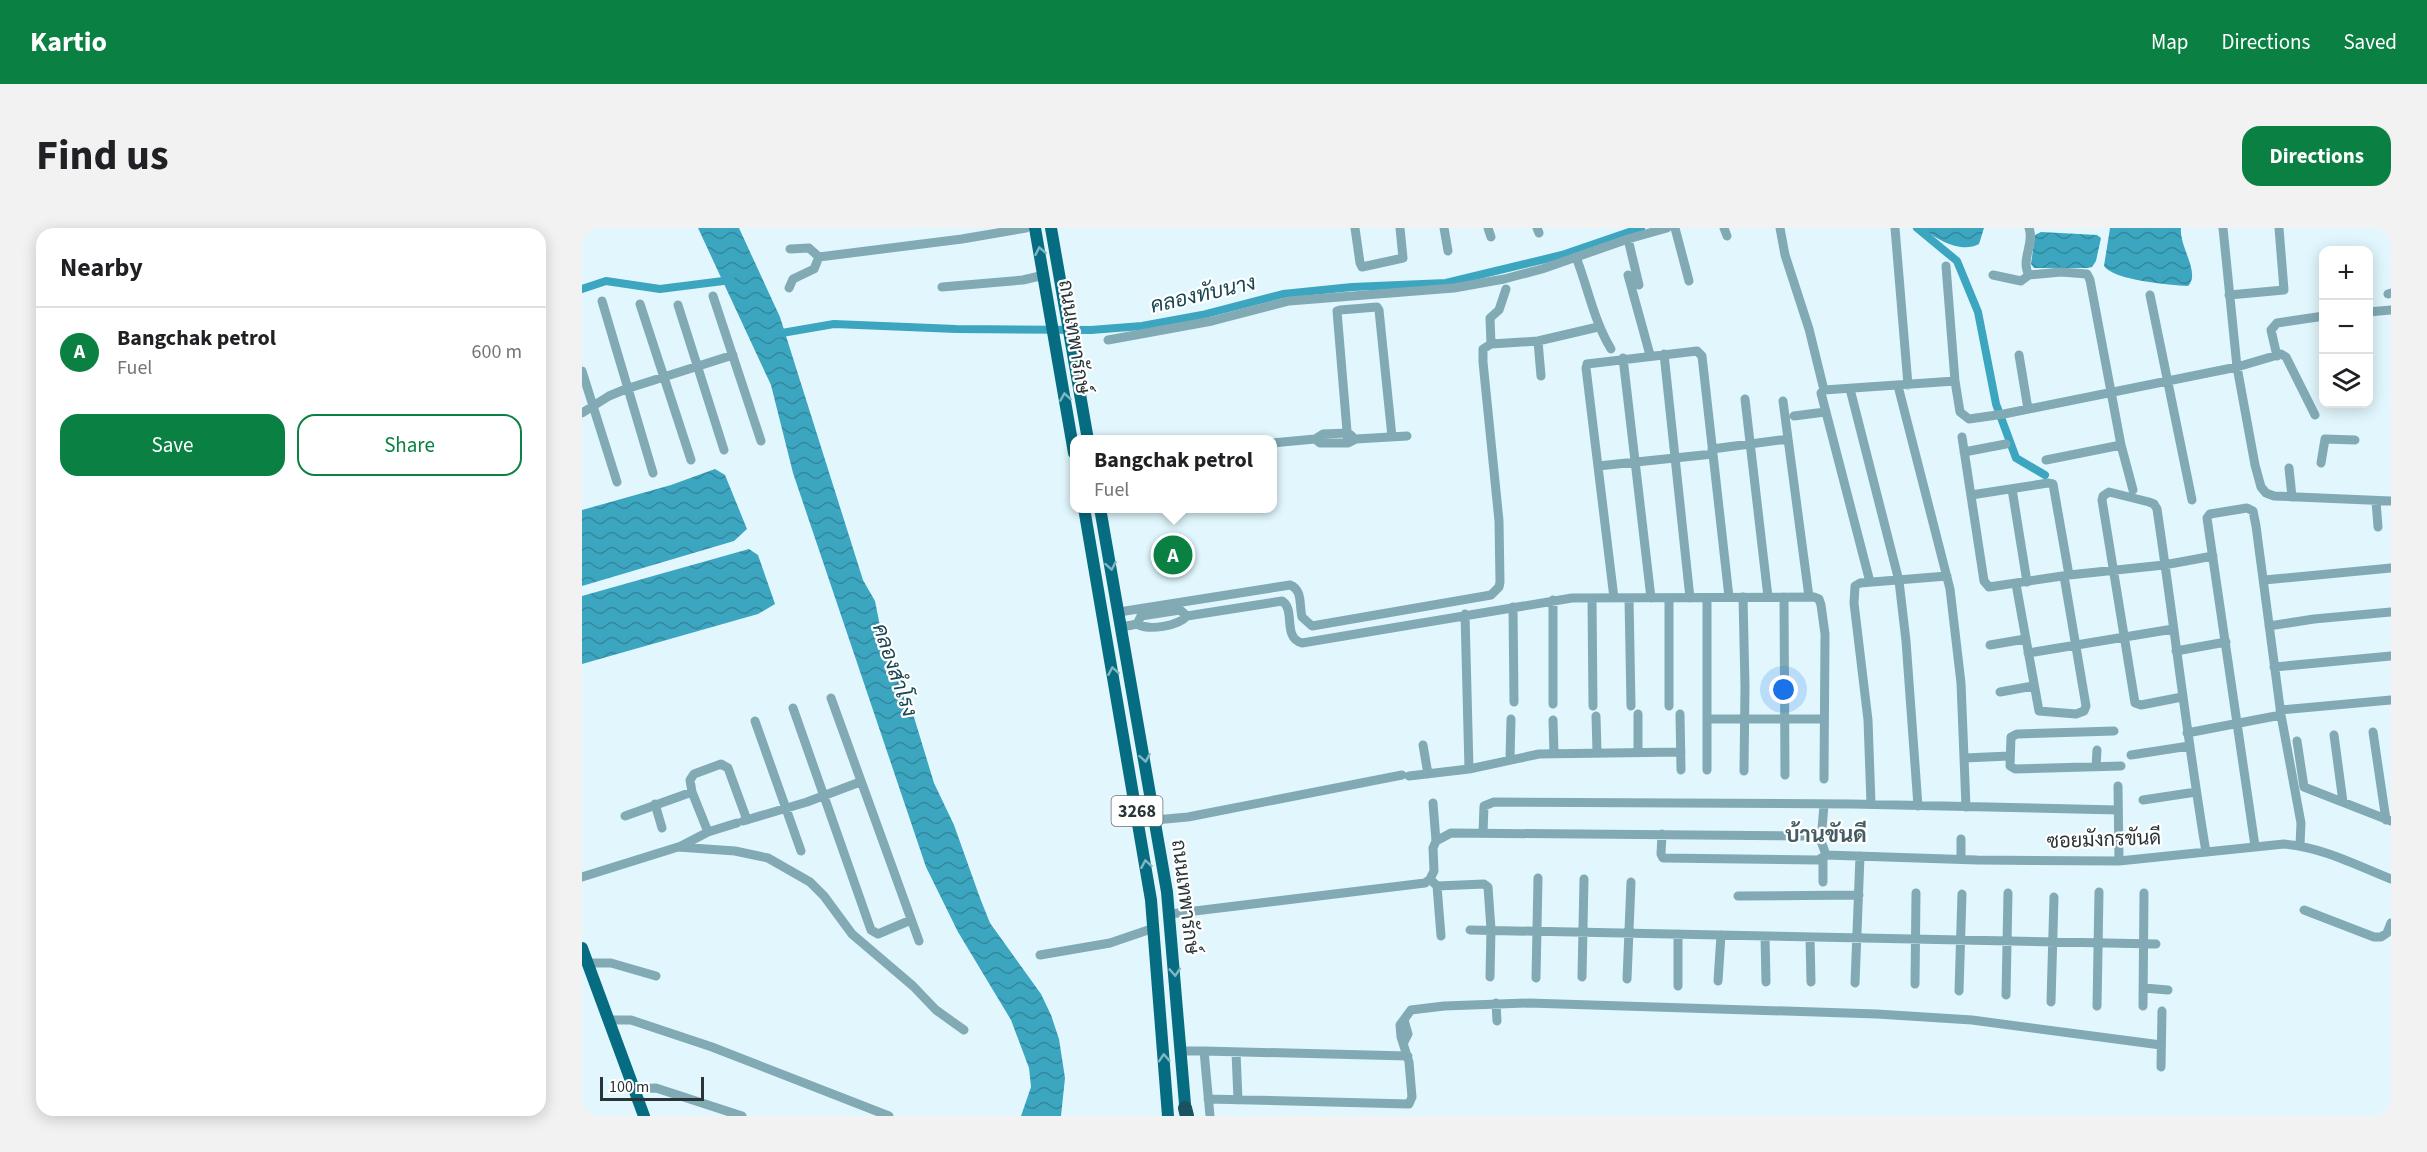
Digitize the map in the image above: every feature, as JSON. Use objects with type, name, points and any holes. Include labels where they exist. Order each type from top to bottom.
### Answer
[{"type":"main road","name":"ถนนเทพารักษ์","points":[[1035,228],[1071,435]]},
{"type":"main road","name":"ถนนเทพารักษ์","points":[[1051,228],[1087,435]]},
{"type":"main road","name":"ถนนเทพารักษ์","points":[[1085,513],[1147,872],[1154,928],[1168,1116]]},
{"type":"main road","name":"ถนนเทพารักษ์","points":[[1101,513],[1170,914],[1186,1113]]},
{"type":"main road","points":[[1120,712],[1136,709]]},
{"type":"main road","points":[[582,948],[644,1116]]},
{"type":"street","points":[[790,249],[809,248],[819,257],[962,240],[1026,228]]},
{"type":"street","points":[[1355,228],[1362,267],[1403,258],[1400,228]]},
{"type":"street","points":[[1444,228],[1448,251]]},
{"type":"street","points":[[1108,340],[1212,321],[1289,301],[1454,288],[1542,269],[1667,228]]},
{"type":"street","points":[[1675,228],[1689,281]]},
{"type":"street","points":[[1780,228],[1785,255],[1812,338],[1824,390],[1821,396],[1870,582]]},
{"type":"street","points":[[1895,228],[1903,386],[1947,576],[1961,683],[1966,807]]},
{"type":"street","points":[[2029,228],[2031,233],[2026,265],[2029,275]]},
{"type":"street","points":[[2223,228],[2237,367],[2258,481],[2266,493],[2274,496],[2391,501]]},
{"type":"street","points":[[2229,295],[2284,290],[2279,228]]},
{"type":"street","points":[[1628,239],[1639,285]]},
{"type":"street","points":[[789,288],[793,279],[816,268],[819,257]]},
{"type":"street","points":[[1576,257],[1590,294],[1598,327],[1611,349]]},
{"type":"street","points":[[1946,266],[1955,381],[1960,412],[1969,419],[2237,367],[2282,354],[2286,357],[2315,415]]},
{"type":"street","points":[[1993,275],[2021,281],[2029,275],[2061,272],[2087,274],[2121,445],[2133,490]]},
{"type":"street","points":[[942,287],[1017,280],[1044,275]]},
{"type":"street","points":[[1628,275],[1650,355]]},
{"type":"street","points":[[1491,344],[1490,318],[1499,310],[1506,289]]},
{"type":"street","points":[[2150,295],[2192,500]]},
{"type":"street","points":[[713,296],[761,441]]},
{"type":"street","points":[[602,301],[626,389],[653,473]]},
{"type":"street","points":[[640,303],[691,460]]},
{"type":"street","points":[[678,305],[724,450]]},
{"type":"street","points":[[1351,438],[1337,311],[1377,307],[1380,313],[1392,437]]},
{"type":"street","points":[[2373,312],[2391,310]]},
{"type":"street","points":[[2277,356],[2271,330],[2277,323],[2319,317]]},
{"type":"street","points":[[1119,612],[1290,585],[1295,588],[1300,597],[1302,617],[1312,626],[1468,600],[1496,592],[1501,575],[1500,540],[1483,349],[1491,344],[1538,341],[1598,327]]},
{"type":"street","points":[[1538,341],[1541,376]]},
{"type":"street","points":[[1614,598],[1586,368],[1590,362],[1697,351],[1700,353],[1729,597]]},
{"type":"street","points":[[1664,354],[1690,598]]},
{"type":"street","points":[[2019,354],[2028,409]]},
{"type":"street","points":[[582,413],[609,396],[626,389],[733,355]]},
{"type":"street","points":[[1623,358],[1651,598]]},
{"type":"street","points":[[582,371],[617,482]]},
{"type":"street","points":[[1824,390],[1955,381]]},
{"type":"street","points":[[1850,389],[1899,580],[1906,641],[1918,806]]},
{"type":"street","points":[[1746,399],[1768,597]]},
{"type":"street","points":[[1783,401],[1809,597]]},
{"type":"street","points":[[1794,416],[1826,412]]},
{"type":"street","points":[[1277,443],[1316,439],[1320,443],[1351,438],[1407,436]]},
{"type":"street","points":[[1962,436],[1985,583],[1993,588],[2066,576],[2164,565],[2213,556]]},
{"type":"street","points":[[1598,466],[1675,458],[1751,443],[1788,439]]},
{"type":"street","points":[[2321,463],[2325,439],[2355,440]]},
{"type":"street","points":[[1964,452],[2006,444]]},
{"type":"street","points":[[2046,460],[2121,445]]},
{"type":"street","points":[[2289,468],[2292,497]]},
{"type":"street","points":[[1971,495],[2053,484],[2086,706],[2084,711],[2076,714],[2038,711],[2016,584]]},
{"type":"street","points":[[2012,489],[2027,582]]},
{"type":"street","points":[[2182,697],[2141,705],[2135,703],[2102,501],[2103,496],[2109,492],[2149,502],[2156,507],[2206,852]]},
{"type":"street","points":[[2376,501],[2378,527]]},
{"type":"street","points":[[2255,846],[2207,516],[2247,508],[2251,509],[2256,526],[2274,667],[2296,807],[2301,823],[2300,845]]},
{"type":"street","points":[[2264,580],[2391,568]]},
{"type":"street","points":[[1871,804],[1868,720],[1854,603],[1855,586],[1860,583],[1947,576]]},
{"type":"street","points":[[1122,627],[1137,624],[1141,616],[1180,610],[1187,616],[1285,601],[1292,637],[1302,643],[1553,600],[1729,597],[1819,599],[1823,612],[1824,779]]},
{"type":"street","points":[[1743,597],[1744,771]]},
{"type":"street","points":[[1784,597],[1785,775]]},
{"type":"street","points":[[1592,598],[1593,706]]},
{"type":"street","points":[[1629,598],[1631,706]]},
{"type":"street","points":[[1669,598],[1669,706]]},
{"type":"street","points":[[1707,598],[1707,770]]},
{"type":"street","points":[[1553,600],[1553,704]]},
{"type":"street","points":[[1513,607],[1514,702]]},
{"type":"street","points":[[2269,626],[2314,619],[2391,612]]},
{"type":"street","points":[[1465,615],[1469,769]]},
{"type":"street","points":[[2028,653],[2173,629]]},
{"type":"street","points":[[1990,645],[2025,639]]},
{"type":"street","points":[[2176,651],[2226,642]]},
{"type":"street","points":[[2274,667],[2391,656]]},
{"type":"street","points":[[2000,692],[2033,686]]},
{"type":"street","points":[[831,698],[919,941]]},
{"type":"street","points":[[2187,733],[2281,712],[2391,700]]},
{"type":"street","points":[[793,708],[871,930],[878,933],[911,920]]},
{"type":"street","points":[[1638,714],[1638,752]]},
{"type":"street","points":[[1680,714],[1681,770]]},
{"type":"street","points":[[1596,716],[1597,752]]},
{"type":"street","points":[[2081,718],[2081,732]]},
{"type":"street","points":[[1510,759],[1511,719]]},
{"type":"street","points":[[1707,719],[1824,719]]},
{"type":"street","points":[[1553,720],[1554,753]]},
{"type":"street","points":[[755,721],[801,851]]},
{"type":"street","points":[[2114,731],[2017,734],[2011,737],[2010,766],[2015,769],[2121,766]]},
{"type":"street","points":[[2373,732],[2389,820]]},
{"type":"street","points":[[2334,735],[2343,802]]},
{"type":"street","points":[[2296,741],[2304,787],[2389,820]]},
{"type":"street","points":[[1424,745],[1428,774]]},
{"type":"street","points":[[2131,755],[2189,746]]},
{"type":"street","points":[[2096,767],[2097,750]]},
{"type":"street","points":[[1155,820],[1188,817],[1405,776],[1469,769],[1510,759],[1554,753],[1680,752]]},
{"type":"street","points":[[1965,758],[2009,756]]},
{"type":"street","points":[[706,832],[690,780],[694,774],[723,764],[728,768],[742,821]]},
{"type":"street","points":[[582,877],[678,847],[706,832],[824,796],[861,782]]},
{"type":"street","points":[[2118,786],[2119,861]]},
{"type":"street","points":[[625,816],[692,792]]},
{"type":"street","points":[[2143,800],[2196,792]]},
{"type":"street","points":[[1483,833],[1484,806],[1494,802],[1871,804],[2118,810]]},
{"type":"street","points":[[1432,803],[1436,841],[1433,848],[1433,882],[1441,936]]},
{"type":"street","points":[[655,804],[662,828]]},
{"type":"street","points":[[1823,882],[1824,857],[1821,841],[1824,805]]},
{"type":"street","points":[[1436,841],[1451,833],[1809,836],[1819,838],[1821,841]]},
{"type":"street","name":"ซอยมังกรขันดี","points":[[1662,834],[1661,854],[1663,858],[1860,856],[2119,861],[2255,846],[2300,845],[2325,852],[2391,879]]},
{"type":"street","points":[[1961,839],[1961,859]]},
{"type":"street","points":[[678,847],[754,855],[781,865],[810,882],[860,942],[913,986],[944,1017],[964,1030]]},
{"type":"street","points":[[1855,984],[1860,856]]},
{"type":"street","points":[[1536,978],[1538,878]]},
{"type":"street","points":[[1582,977],[1584,879]]},
{"type":"street","points":[[1170,914],[1433,882],[1484,884],[1488,886],[1491,929],[1490,977]]},
{"type":"street","points":[[1627,979],[1631,882]]},
{"type":"street","points":[[2097,1006],[2099,892]]},
{"type":"street","points":[[1915,984],[1916,893]]},
{"type":"street","points":[[2006,994],[2008,893]]},
{"type":"street","points":[[2143,1006],[2144,893]]},
{"type":"street","points":[[1959,991],[1962,894]]},
{"type":"street","points":[[1738,896],[1859,895]]},
{"type":"street","points":[[2051,1002],[2054,897]]},
{"type":"street","points":[[2304,910],[2374,937],[2381,937],[2387,933],[2391,923]]},
{"type":"street","points":[[1040,956],[1110,943],[1154,928]]},
{"type":"street","points":[[1470,930],[2156,944]]},
{"type":"street","points":[[1678,934],[1678,986]]},
{"type":"street","points":[[1719,981],[1720,935]]},
{"type":"street","points":[[1765,936],[1766,982]]},
{"type":"street","points":[[1810,937],[1811,982]]},
{"type":"street","points":[[588,963],[594,961],[610,963],[656,976]]},
{"type":"street","points":[[2144,988],[2168,990]]},
{"type":"street","points":[[1496,1003],[1497,1021]]},
{"type":"street","points":[[1208,1099],[1412,1103],[1408,1056],[1401,1037],[1400,1025],[1407,1014],[1415,1009],[1496,1003],[1877,1014],[1972,1020],[2161,1046]]},
{"type":"street","points":[[2161,1067],[2162,1011]]},
{"type":"street","points":[[609,1020],[631,1020],[712,1047],[889,1116]]},
{"type":"street","points":[[1181,1050],[1408,1056]]},
{"type":"street","points":[[1204,1051],[1210,1116]]},
{"type":"street","points":[[1236,1052],[1238,1100]]},
{"type":"street","points":[[635,1089],[656,1088],[742,1116]]},
{"type":"water","name":"คลองสำโรง","points":[[698,228],[739,228],[780,317],[863,580],[875,601],[884,646],[903,681],[934,783],[954,825],[990,923],[1041,994],[1051,1015],[1059,1039],[1065,1078],[1061,1116],[1021,1116],[1031,1087],[1029,1068],[1011,1020],[958,932],[926,867],[793,473],[771,385]]},
{"type":"water","points":[[1922,228],[1984,228],[1979,244],[1964,247],[1941,241]]},
{"type":"water","points":[[2110,228],[2181,228],[2192,274],[2188,286],[2143,281],[2109,271],[2104,266]]},
{"type":"water","points":[[2041,232],[2097,235],[2101,238],[2096,261],[2092,267],[2087,268],[2034,268],[2031,264],[2035,235]]},
{"type":"water","points":[[715,469],[725,475],[747,529],[734,541],[582,586],[582,510],[671,485]]},
{"type":"water","points":[[749,549],[758,555],[775,604],[758,614],[582,664],[582,596]]},
{"type":"waterway","name":"คลองทับนาง","points":[[776,334],[834,324],[956,329],[1091,330],[1142,326],[1202,315],[1283,294],[1352,287],[1446,283],[1562,255],[1641,228]]},
{"type":"waterway","points":[[1917,228],[1957,261],[1978,312],[1996,404],[2016,458],[2045,475]]},
{"type":"waterway","points":[[582,289],[606,281],[660,289],[731,280]]},
{"type":"place","name":"Bangchak petrol","points":[[1173,555]]},
{"type":"district","name":"บ้านขันดี","points":[[1826,835]]}]
